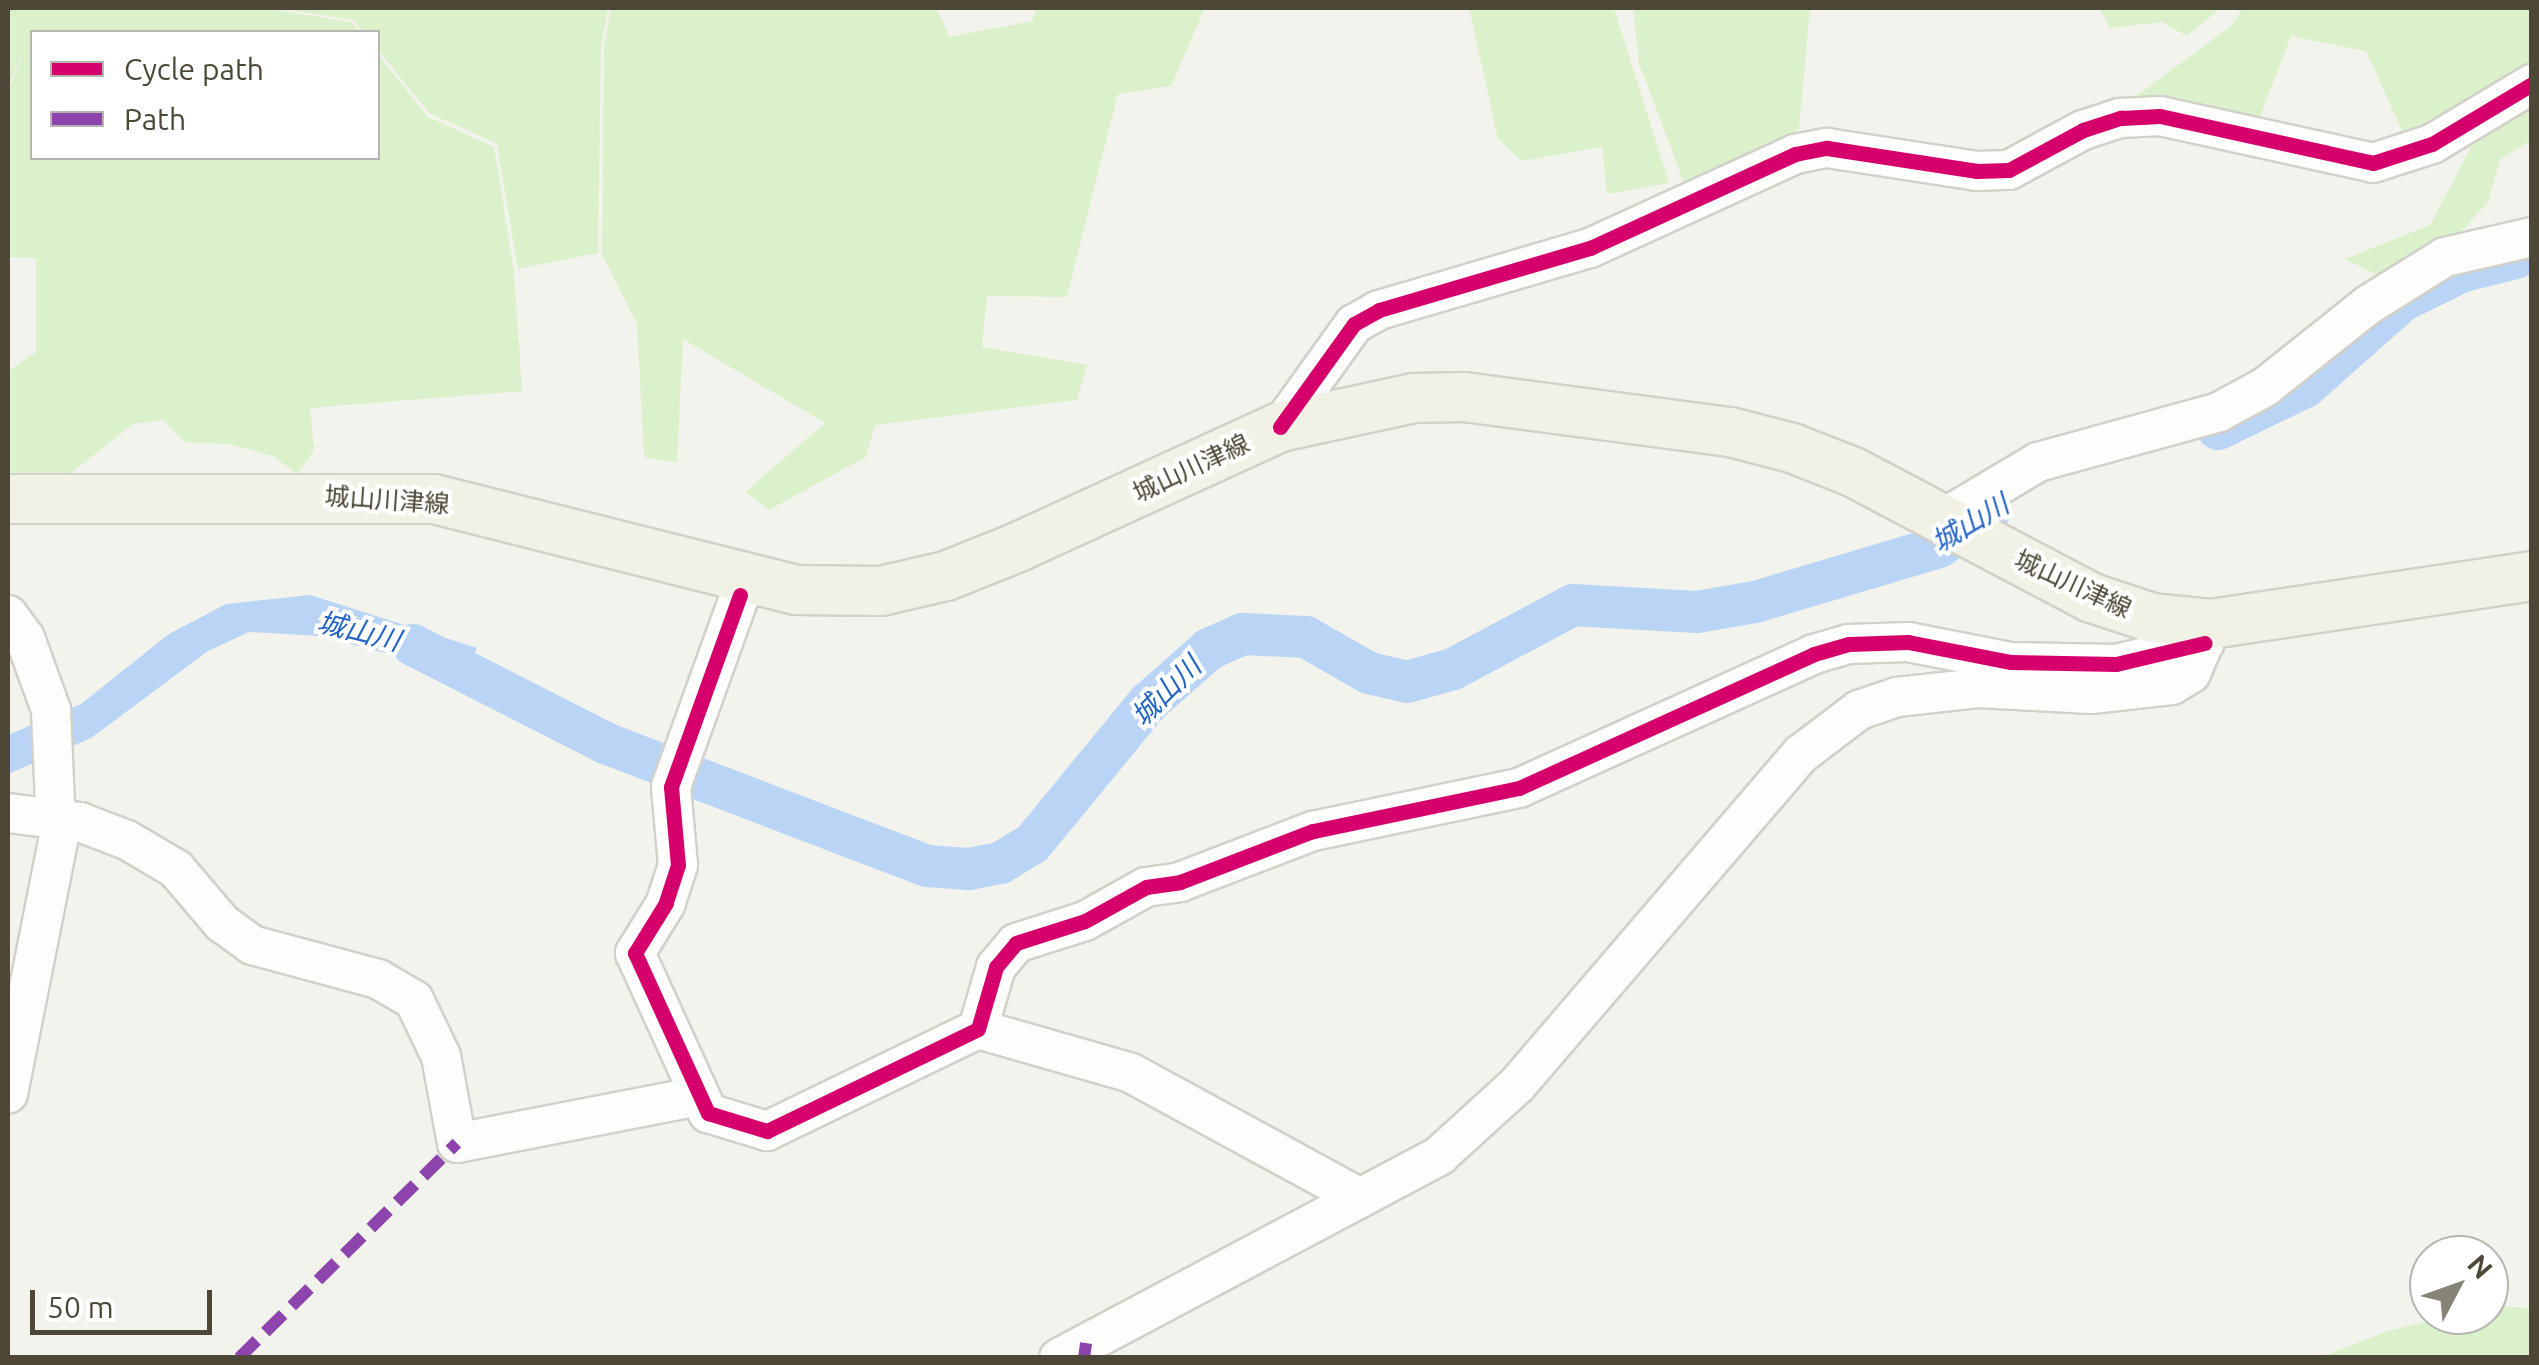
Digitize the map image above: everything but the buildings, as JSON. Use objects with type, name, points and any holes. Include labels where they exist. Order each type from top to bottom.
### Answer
[{"type":"main road","name":"城山川津線","points":[[8,499],[434,499],[797,590],[881,591],[946,576],[1018,547],[1280,426],[1414,398],[1571,407],[1792,448],[1959,526],[2124,610],[2208,634],[2532,576]]},
{"type":"street","points":[[1280,426],[1354,324],[1379,310],[1590,248],[1795,154],[1827,148],[1977,171],[2010,170],[2083,130],[2121,118],[2160,116],[2373,163],[2432,144],[2532,84]]},
{"type":"street","points":[[1959,526],[2038,462],[2219,412],[2265,387],[2368,305],[2445,257],[2532,237]]},
{"type":"street","points":[[740,595],[677,769],[678,865],[666,903],[635,952],[708,1113],[766,1131],[978,1029],[1131,1073],[1360,1198]]},
{"type":"street","points":[[8,615],[40,672],[51,720],[52,763],[62,821],[8,1094]]},
{"type":"street","points":[[978,1029],[996,967],[1016,943],[1085,920],[1146,888],[1180,882],[1313,831],[1520,788],[1814,654],[1849,644],[1908,642],[2011,662],[2116,664],[2208,634]]},
{"type":"street","points":[[1059,1358],[1440,1155],[1517,1085],[1801,754],[1860,710],[1898,697],[1978,688],[2147,691],[2190,673],[2208,634]]},
{"type":"street","points":[[8,813],[62,821],[127,840],[176,869],[222,924],[252,945],[378,978],[414,1000],[441,1056],[457,1143],[699,1096]]},
{"type":"green space","points":[[8,8],[42,8],[30,30],[8,87]]},
{"type":"green space","points":[[262,8],[351,22],[358,30],[32,30],[39,10]]},
{"type":"green space","points":[[276,8],[608,8],[601,47],[598,253],[518,269],[497,144],[429,113],[380,52],[380,30],[361,30],[353,20]]},
{"type":"green space","points":[[611,8],[937,8],[949,37],[1032,21],[1037,8],[1205,8],[1171,86],[1118,94],[1067,297],[987,296],[982,347],[1087,365],[1077,400],[875,425],[866,457],[769,510],[745,492],[825,423],[683,339],[677,463],[644,457],[637,324],[602,254],[604,47]]},
{"type":"green space","points":[[1469,8],[1614,8],[1669,183],[1607,194],[1602,147],[1522,161],[1498,139]]},
{"type":"green space","points":[[1633,8],[1810,8],[1799,129],[1756,162],[1687,191],[1639,63]]},
{"type":"green space","points":[[2099,8],[2221,8],[2187,36],[2162,22],[2110,28]]},
{"type":"green space","points":[[2243,8],[2531,8],[2531,69],[2408,144],[2366,51],[2291,36],[2257,124],[2128,102],[2231,26]]},
{"type":"green space","points":[[30,34],[30,160],[380,160],[380,57],[428,117],[494,147],[514,272],[522,391],[310,408],[314,450],[297,474],[273,456],[229,444],[184,442],[163,420],[133,424],[66,477],[8,477],[8,371],[36,352],[36,258],[8,257],[8,93]]},
{"type":"green space","points":[[2531,99],[2531,140],[2500,160],[2488,202],[2460,233],[2384,278],[2345,259],[2430,225],[2481,128]]},
{"type":"green space","points":[[2509,1307],[2531,1308],[2531,1357],[2321,1357],[2409,1326],[2409,1335],[2509,1335]]},
{"type":"water","points":[[310,595],[477,648],[459,683],[408,659],[320,636],[249,632],[208,651],[91,738],[8,774],[8,735],[81,704],[169,634],[226,604]]},
{"type":"waterway","name":"城山川","points":[[2218,429],[2305,387],[2402,301],[2463,271],[2516,258]]},
{"type":"waterway","name":"城山川","points":[[413,645],[605,743],[927,866],[969,869],[1000,863],[1032,844],[1148,703],[1209,649],[1243,634],[1306,637],[1369,673],[1407,682],[1453,669],[1573,605],[1697,612],[1755,602],[1939,547],[1989,513]]},
{"type":"marked path","points":[[239,1358],[457,1143]]},
{"type":"marked path","points":[[1084,1358],[1086,1343]]},
{"type":"cycle path","points":[[1280,427],[1354,324],[1379,310],[1590,248],[1795,154],[1827,148],[1977,171],[2009,170],[2083,130],[2121,118],[2160,116],[2373,163],[2432,144],[2532,84]]},
{"type":"cycle path","points":[[740,595],[671,787],[678,865],[666,903],[635,953],[708,1113],[767,1131],[978,1029],[996,967],[1016,943],[1085,921],[1146,887],[1180,882],[1313,831],[1519,788],[1814,654],[1849,644],[1908,642],[2011,662],[2116,664],[2205,643]]}]
